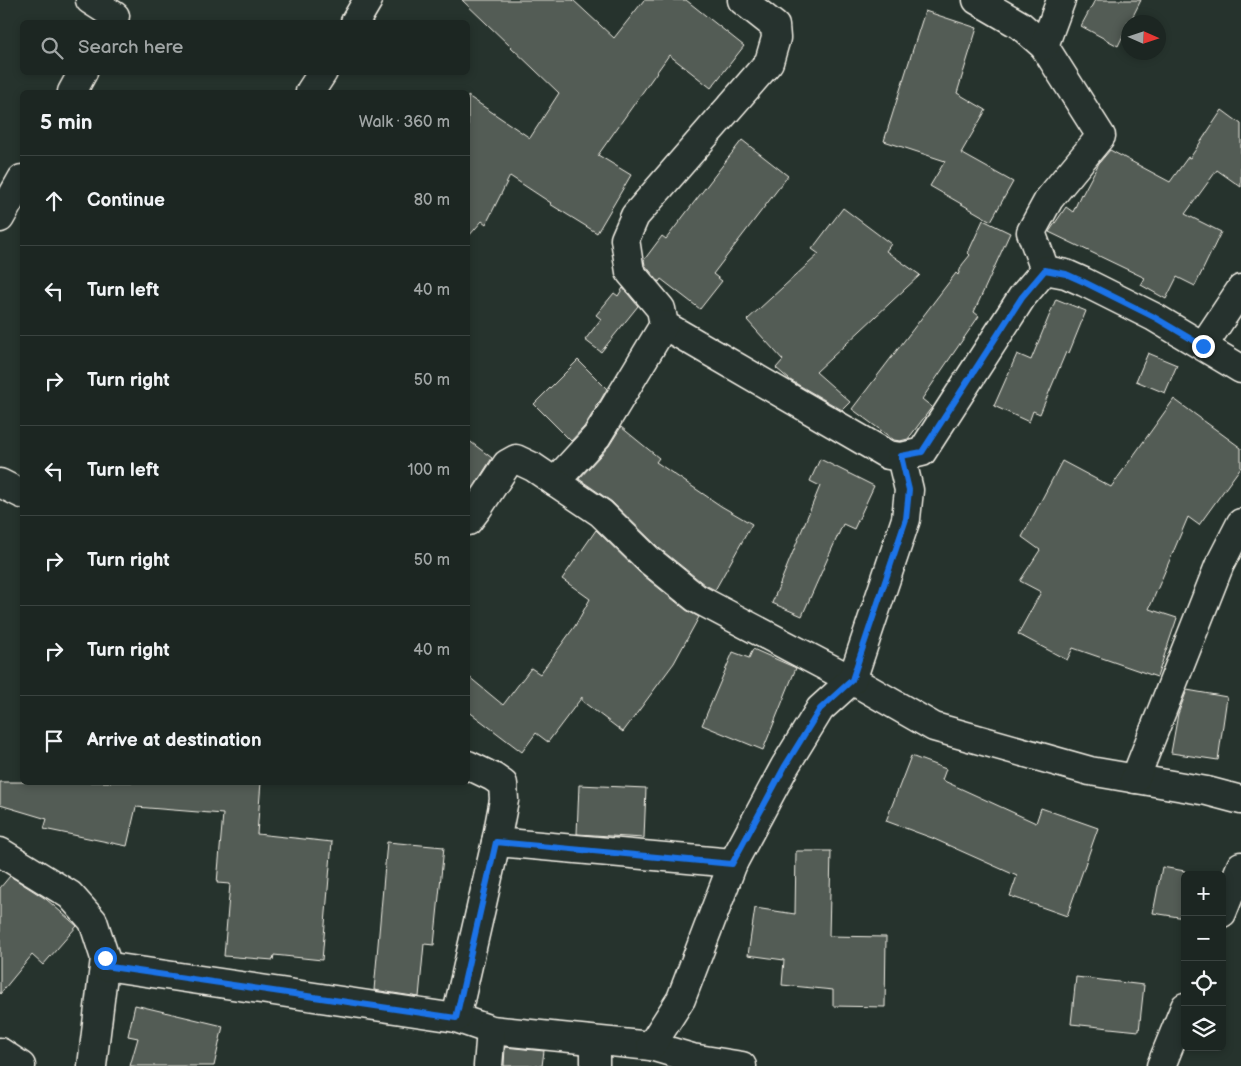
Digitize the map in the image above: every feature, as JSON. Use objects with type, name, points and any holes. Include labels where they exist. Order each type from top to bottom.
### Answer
[{"type":"street","points":[[90,0],[117,13]]},
{"type":"street","points":[[355,20],[368,0]]},
{"type":"street","points":[[555,482],[597,436],[664,326],[660,309],[630,272],[625,239],[635,216],[769,62],[776,38],[775,26],[742,0]]},
{"type":"street","points":[[977,0],[1020,25],[1044,46],[1101,136],[1049,199],[1031,232],[1045,270]]},
{"type":"street","points":[[1044,46],[1061,0]]},
{"type":"street","points":[[73,90],[81,75]]},
{"type":"street","points":[[311,90],[321,75]]},
{"type":"street","points":[[0,218],[20,187]]},
{"type":"street","points":[[664,326],[888,455],[901,456],[922,452],[1022,297],[1045,270]]},
{"type":"street","points":[[1045,270],[1066,274],[1154,317],[1241,369]]},
{"type":"street","points":[[1203,346],[1241,289]]},
{"type":"street","points":[[651,1046],[682,998],[732,864],[785,766],[820,709],[852,680],[906,519],[909,490],[901,456]]},
{"type":"street","points":[[470,518],[507,464],[516,459],[534,467],[601,513],[649,560],[696,598],[852,680],[934,727],[1090,771],[1207,791],[1241,800]]},
{"type":"street","points":[[0,483],[20,493]]},
{"type":"street","points":[[1135,779],[1219,566],[1241,523]]},
{"type":"street","points":[[456,1018],[504,800],[503,784],[494,777],[470,766]]},
{"type":"street","points":[[496,842],[732,864]]},
{"type":"street","points":[[0,852],[70,895],[93,921],[105,958],[92,1066]]},
{"type":"street","points":[[1226,903],[1241,866]]},
{"type":"street","points":[[104,966],[456,1018],[491,1030],[595,1054],[651,1046],[692,1058],[742,1066]]},
{"type":"street","points":[[1161,1066],[1181,1017]]},
{"type":"street","points":[[488,1066],[491,1030]]},
{"type":"street","points":[[0,1052],[21,1066]]},
{"type":"building","points":[[462,0],[573,0],[614,38],[644,0],[686,0],[744,46],[711,88],[669,55],[598,155],[631,175],[597,233],[510,176],[486,224],[482,221],[470,235],[470,97],[530,138],[559,93]]},
{"type":"building","points":[[1095,0],[1141,0],[1134,15],[1121,15],[1121,40],[1118,46],[1081,26]]},
{"type":"building","points":[[925,11],[977,28],[957,93],[986,110],[961,153],[1013,182],[991,221],[930,186],[945,161],[884,141]]},
{"type":"building","points":[[1222,110],[1241,124],[1241,187],[1217,170],[1185,214],[1221,232],[1195,286],[1177,277],[1166,299],[1141,285],[1145,278],[1049,232],[1066,207],[1073,212],[1099,163],[1110,150],[1170,182],[1188,157],[1190,158]]},
{"type":"building","points":[[742,140],[788,176],[713,274],[722,281],[700,309],[661,279],[659,282],[645,265],[644,260],[662,236],[666,239]]},
{"type":"building","points":[[843,208],[891,244],[886,251],[920,275],[816,372],[850,402],[842,410],[790,380],[776,368],[783,360],[747,320],[819,254],[812,249]]},
{"type":"building","points":[[983,220],[1010,233],[974,312],[979,316],[922,399],[932,407],[908,439],[894,440],[852,409],[956,273],[958,275],[962,265],[970,255],[968,253]]},
{"type":"building","points":[[623,288],[638,306],[601,352],[585,340],[601,319],[596,315],[614,293],[618,296]]},
{"type":"building","points":[[1056,299],[1086,311],[1069,353],[1066,352],[1040,414],[1033,411],[1029,422],[994,406],[1017,354],[1031,360]]},
{"type":"building","points":[[1148,353],[1177,365],[1165,393],[1136,381]]},
{"type":"building","points":[[578,360],[607,389],[584,427],[571,441],[534,404]]},
{"type":"building","points":[[1174,399],[1241,448],[1241,467],[1199,525],[1188,517],[1149,609],[1177,618],[1157,677],[1073,648],[1067,660],[1018,634],[1041,592],[1020,581],[1040,550],[1022,537],[1062,461],[1111,487]]},
{"type":"building","points":[[621,427],[659,458],[656,462],[721,506],[752,524],[715,590],[705,585],[659,548],[612,502],[579,479],[609,446]]},
{"type":"building","points":[[470,442],[492,458],[470,493]]},
{"type":"building","points":[[820,459],[874,486],[854,529],[843,524],[802,616],[772,603],[820,486],[810,481]]},
{"type":"building","points":[[596,530],[639,572],[686,610],[699,617],[674,663],[623,732],[582,701],[582,697],[548,742],[536,733],[522,752],[470,713],[470,678],[503,705],[531,668],[540,674],[575,626],[590,599],[562,579]]},
{"type":"building","points":[[753,649],[796,668],[763,750],[702,725],[733,652],[749,658]]},
{"type":"building","points":[[1187,690],[1227,697],[1218,760],[1171,753],[1178,714]]},
{"type":"building","points":[[911,756],[946,769],[942,780],[1036,823],[1041,808],[1098,828],[1067,916],[1010,896],[1017,876],[932,838],[886,821]]},
{"type":"building","points":[[0,782],[20,782],[20,785],[261,785],[257,834],[332,842],[322,960],[274,955],[273,960],[224,956],[230,884],[217,883],[223,814],[136,807],[127,846],[44,829],[47,819],[0,805]]},
{"type":"building","points":[[579,785],[646,788],[644,838],[577,834]]},
{"type":"building","points":[[387,842],[444,847],[434,945],[424,944],[419,997],[374,990]]},
{"type":"building","points":[[796,851],[831,851],[829,936],[886,937],[885,1007],[833,1006],[833,990],[782,985],[784,960],[748,955],[755,908],[795,914]]},
{"type":"building","points":[[1162,867],[1185,871],[1181,871],[1181,917],[1153,913]]},
{"type":"building","points":[[10,876],[46,899],[77,926],[43,965],[32,955],[0,994],[0,888]]},
{"type":"building","points":[[1076,977],[1144,985],[1139,1031],[1071,1024]]},
{"type":"building","points":[[135,1005],[223,1026],[214,1066],[130,1066],[138,1038],[128,1036]]},
{"type":"building","points":[[505,1047],[544,1051],[542,1066],[504,1066]]},
{"type":"route","points":[[105,958],[104,966],[456,1018],[496,842],[732,864],[785,766],[820,709],[852,680],[906,519],[909,490],[901,456],[922,452],[1022,297],[1045,270],[1066,274],[1084,282],[1154,317],[1203,346]]}]
